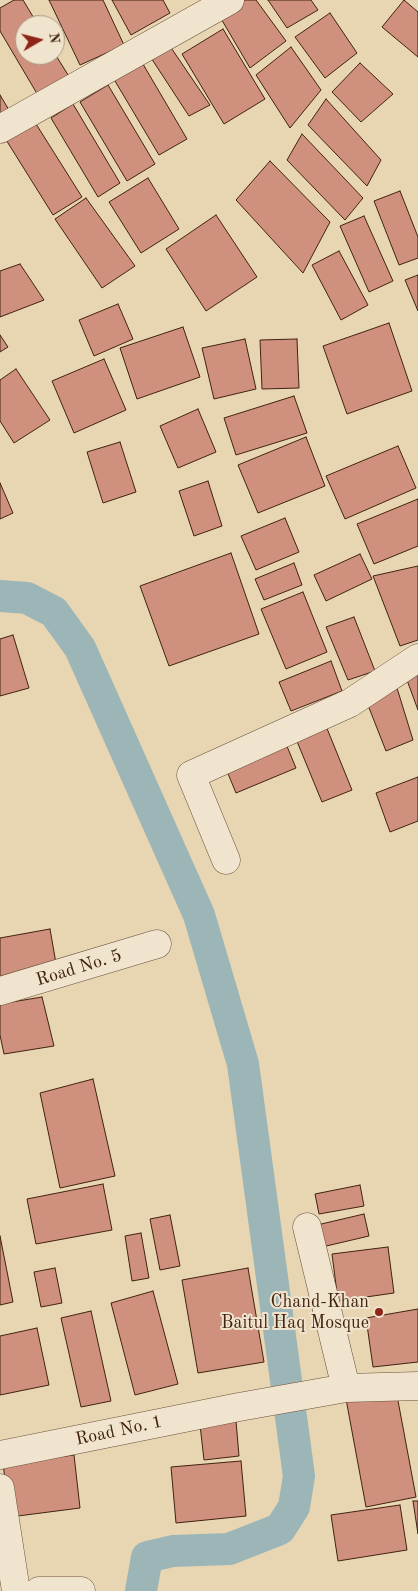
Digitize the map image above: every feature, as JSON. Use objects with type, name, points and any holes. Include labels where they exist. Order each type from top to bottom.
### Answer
[{"type":"street","points":[[0,130],[230,0]]},
{"type":"street","points":[[226,860],[191,775],[350,703],[418,658]]},
{"type":"street","name":"Road No. 5","points":[[0,992],[157,944]]},
{"type":"street","points":[[307,1227],[338,1389]]},
{"type":"street","name":"Road No. 1","points":[[0,1456],[239,1407],[338,1389],[418,1386]]},
{"type":"street","points":[[0,1488],[16,1591]]},
{"type":"street","points":[[39,1591],[81,1591]]},
{"type":"building","points":[[14,0],[23,0],[32,15],[15,15],[15,56],[0,31],[0,8]]},
{"type":"building","points":[[49,0],[103,0],[124,45],[80,65],[65,34],[65,15],[56,15]]},
{"type":"building","points":[[112,0],[163,0],[170,13],[131,35]]},
{"type":"building","points":[[220,0],[256,0],[286,41],[250,68],[213,5]]},
{"type":"building","points":[[268,0],[311,0],[318,10],[287,28]]},
{"type":"building","points":[[404,0],[418,12],[418,57],[382,27]]},
{"type":"building","points":[[330,13],[357,53],[325,78],[295,37]]},
{"type":"building","points":[[223,29],[265,99],[224,124],[182,54]]},
{"type":"building","points":[[161,33],[210,105],[189,116],[142,44]]},
{"type":"building","points":[[291,47],[321,90],[290,128],[256,75]]},
{"type":"building","points":[[140,59],[187,139],[159,155],[112,76]]},
{"type":"building","points":[[360,63],[393,94],[361,122],[332,92]]},
{"type":"building","points":[[20,65],[62,65],[70,78],[39,97]]},
{"type":"building","points":[[108,85],[155,164],[127,181],[80,102]]},
{"type":"building","points":[[0,95],[9,110],[0,116]]},
{"type":"building","points":[[326,99],[381,160],[367,186],[308,125]]},
{"type":"building","points":[[73,104],[120,183],[98,197],[51,118]]},
{"type":"building","points":[[31,116],[82,197],[53,215],[3,135]]},
{"type":"building","points":[[302,134],[363,198],[345,220],[287,160]]},
{"type":"building","points":[[270,161],[330,222],[303,273],[236,200]]},
{"type":"building","points":[[148,178],[179,229],[141,253],[109,202]]},
{"type":"building","points":[[400,191],[418,237],[418,258],[399,265],[374,201]]},
{"type":"building","points":[[86,198],[135,266],[102,288],[55,219]]},
{"type":"building","points":[[216,215],[257,277],[206,311],[166,249]]},
{"type":"building","points":[[364,216],[393,281],[369,292],[340,226]]},
{"type":"building","points":[[339,251],[368,305],[341,320],[312,265]]},
{"type":"building","points":[[20,264],[44,300],[0,317],[0,271]]},
{"type":"building","points":[[418,275],[418,311],[405,280]]},
{"type":"building","points":[[118,304],[133,339],[94,356],[79,320]]},
{"type":"building","points":[[389,323],[412,391],[347,414],[323,346]]},
{"type":"building","points":[[183,327],[200,377],[137,399],[120,348]]},
{"type":"building","points":[[0,335],[8,347],[0,352]]},
{"type":"building","points":[[245,339],[256,389],[214,399],[202,348]]},
{"type":"building","points":[[297,339],[299,388],[262,389],[260,340]]},
{"type":"building","points":[[104,359],[126,410],[74,433],[52,381]]},
{"type":"building","points":[[16,369],[50,420],[14,443],[0,421],[0,380]]},
{"type":"building","points":[[294,396],[307,433],[236,455],[224,418]]},
{"type":"building","points":[[198,409],[216,452],[178,468],[160,426]]},
{"type":"building","points":[[306,437],[325,486],[258,513],[238,465]]},
{"type":"building","points":[[120,442],[136,492],[103,503],[87,452]]},
{"type":"building","points":[[398,446],[416,488],[345,519],[326,476]]},
{"type":"building","points":[[208,481],[222,526],[194,536],[179,491]]},
{"type":"building","points":[[0,483],[13,513],[0,519]]},
{"type":"building","points":[[418,499],[418,546],[374,564],[357,524]]},
{"type":"building","points":[[285,518],[299,552],[256,570],[241,536]]},
{"type":"building","points":[[231,553],[259,634],[169,666],[140,586]]},
{"type":"building","points":[[360,554],[372,579],[326,601],[314,575]]},
{"type":"building","points":[[294,563],[302,585],[264,600],[255,579]]},
{"type":"building","points":[[418,566],[418,640],[400,646],[373,576]]},
{"type":"building","points":[[303,592],[327,652],[286,669],[261,609]]},
{"type":"building","points":[[354,617],[375,671],[348,680],[326,627]]},
{"type":"building","points":[[13,635],[29,688],[0,696],[0,639]]},
{"type":"building","points":[[331,661],[342,691],[291,711],[279,682]]},
{"type":"building","points":[[418,666],[418,710],[404,672]]},
{"type":"building","points":[[393,675],[413,740],[386,751],[362,690]]},
{"type":"building","points":[[326,726],[352,790],[322,802],[296,739]]},
{"type":"building","points":[[279,727],[296,768],[236,793],[219,752]]},
{"type":"building","points":[[418,777],[418,821],[390,832],[376,793]]},
{"type":"building","points":[[50,929],[57,969],[0,979],[0,938]]},
{"type":"building","points":[[42,997],[54,1046],[4,1054],[0,1035],[0,1004]]},
{"type":"building","points":[[93,1079],[115,1176],[60,1188],[40,1093]]},
{"type":"building","points":[[103,1184],[112,1230],[36,1244],[27,1199]]},
{"type":"building","points":[[360,1185],[364,1206],[319,1214],[315,1194]]},
{"type":"building","points":[[364,1214],[369,1236],[322,1247],[317,1225]]},
{"type":"building","points":[[170,1215],[180,1266],[160,1270],[150,1219]]},
{"type":"building","points":[[141,1233],[149,1278],[132,1281],[125,1236]]},
{"type":"building","points":[[0,1236],[13,1302],[0,1305]]},
{"type":"building","points":[[388,1247],[394,1293],[338,1301],[332,1254]]},
{"type":"building","points":[[55,1268],[62,1303],[41,1307],[34,1272]]},
{"type":"building","points":[[248,1268],[264,1362],[198,1373],[182,1280]]},
{"type":"building","points":[[153,1291],[178,1384],[135,1395],[111,1303]]},
{"type":"building","points":[[418,1309],[418,1362],[373,1367],[366,1318]]},
{"type":"building","points":[[91,1311],[111,1401],[81,1407],[61,1318]]},
{"type":"building","points":[[37,1328],[49,1385],[0,1395],[0,1336]]},
{"type":"building","points":[[396,1390],[416,1497],[366,1507],[346,1399]]},
{"type":"building","points":[[236,1421],[239,1456],[204,1460],[200,1425]]},
{"type":"building","points":[[74,1455],[80,1508],[10,1517],[3,1464]]},
{"type":"building","points":[[241,1461],[246,1516],[176,1523],[171,1467]]},
{"type":"building","points":[[413,1501],[418,1501],[418,1534]]},
{"type":"building","points":[[400,1505],[407,1550],[338,1561],[331,1515]]},
{"type":"waterway","points":[[0,596],[27,598],[54,612],[80,648],[199,915],[243,1064],[299,1476],[294,1507],[280,1529],[229,1549],[173,1551],[147,1557],[141,1591]]},
{"type":"place","name":"Chand-Khan Baitul Haq Mosque","points":[[379,1312]]}]
